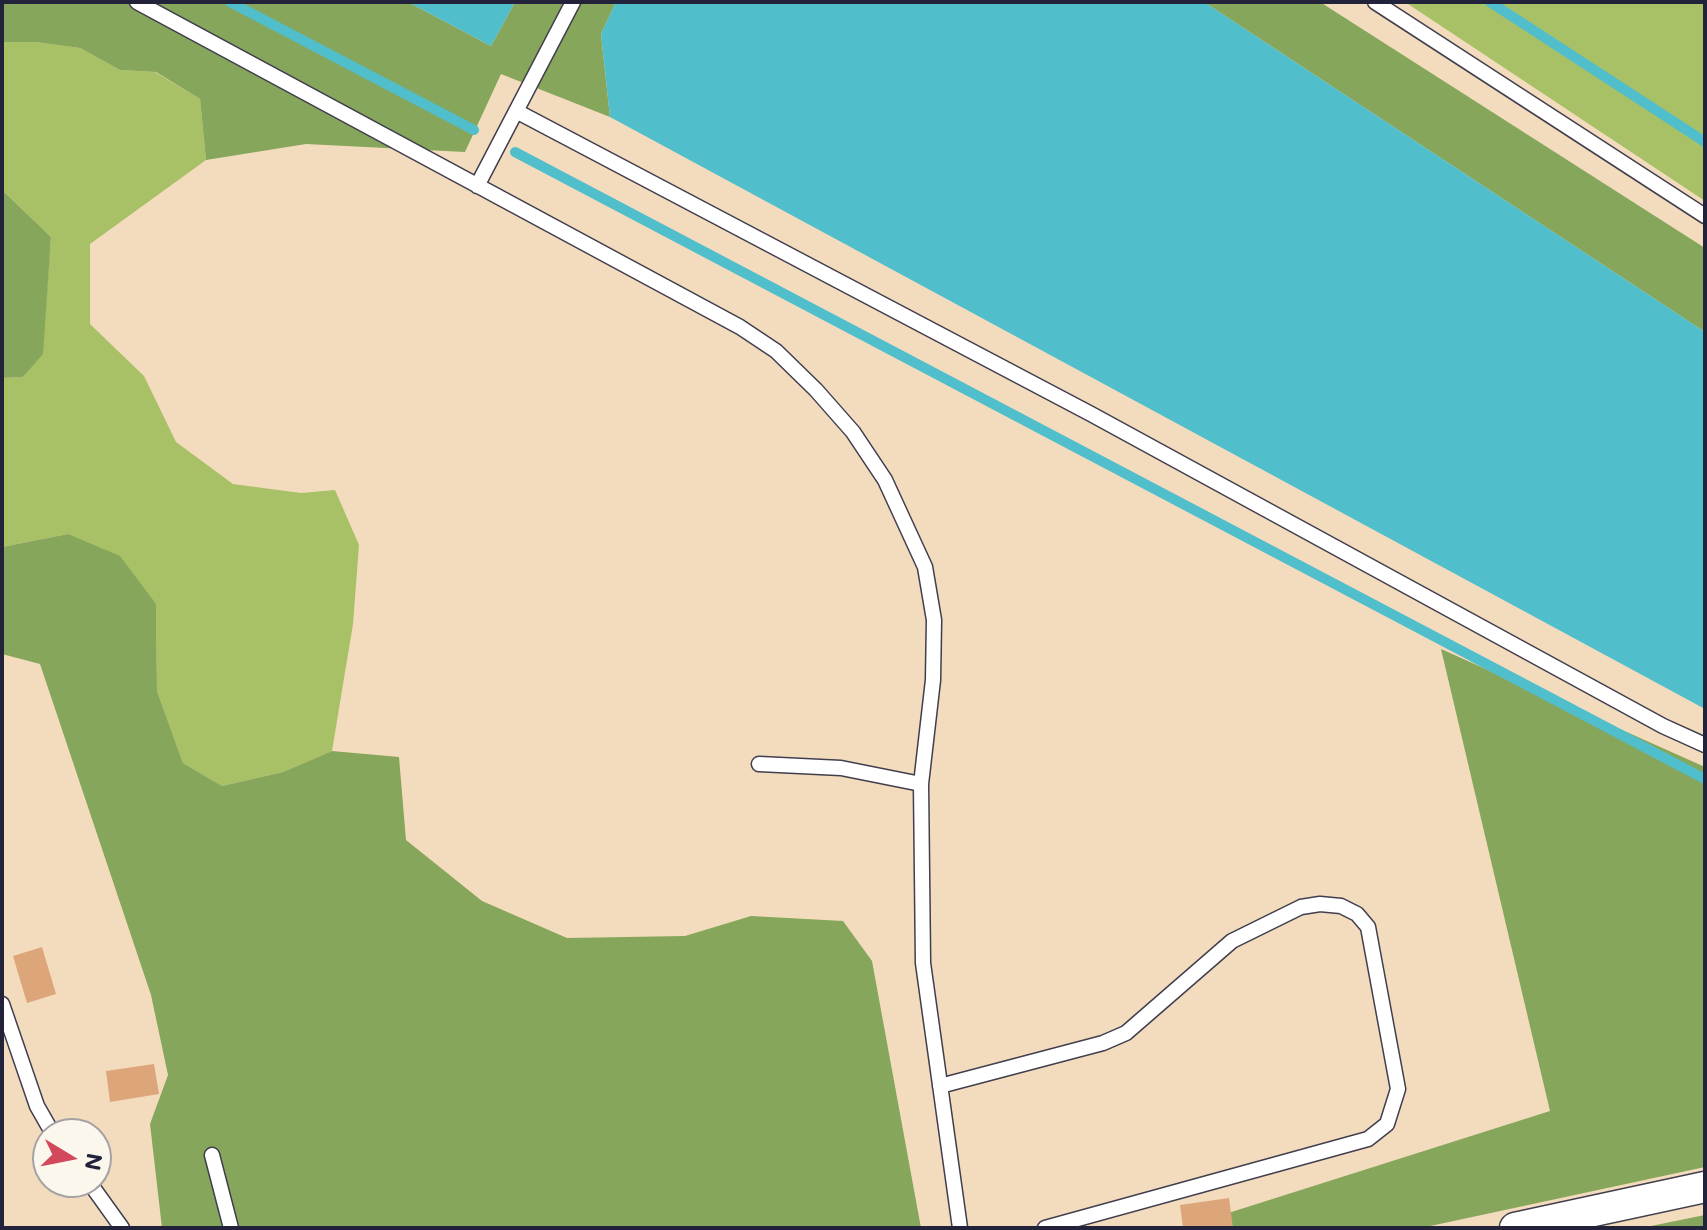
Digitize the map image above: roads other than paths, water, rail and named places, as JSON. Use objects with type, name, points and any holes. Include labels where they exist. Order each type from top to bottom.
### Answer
[{"type":"street","points":[[1515,1228],[1705,1187]]},
{"type":"lane","points":[[137,2],[740,327],[776,351],[853,432],[885,480],[925,567],[934,620],[933,680],[921,784],[923,963],[960,1228]]},
{"type":"lane","points":[[477,186],[573,2]]},
{"type":"lane","points":[[1375,2],[1705,216]]},
{"type":"lane","points":[[516,111],[1091,414],[1663,726],[1705,745]]},
{"type":"lane","points":[[759,764],[841,768],[921,784]]},
{"type":"lane","points":[[940,1086],[1103,1043],[1126,1033],[1232,941],[1301,907],[1320,904],[1341,906],[1357,914],[1368,927],[1398,1089],[1387,1124],[1368,1139],[1045,1228]]},
{"type":"lane","points":[[2,1004],[44,1118]]},
{"type":"lane","points":[[212,1155],[231,1228]]},
{"type":"lane","points":[[100,1198],[122,1228]]},
{"type":"water","points":[[408,2],[515,2],[491,46]]},
{"type":"water","points":[[616,2],[1204,2],[1705,332],[1705,709],[610,117],[601,34]]},
{"type":"waterway","points":[[230,2],[474,130]]},
{"type":"waterway","points":[[1490,2],[1705,142]]},
{"type":"waterway","points":[[515,152],[1705,779]]}]
